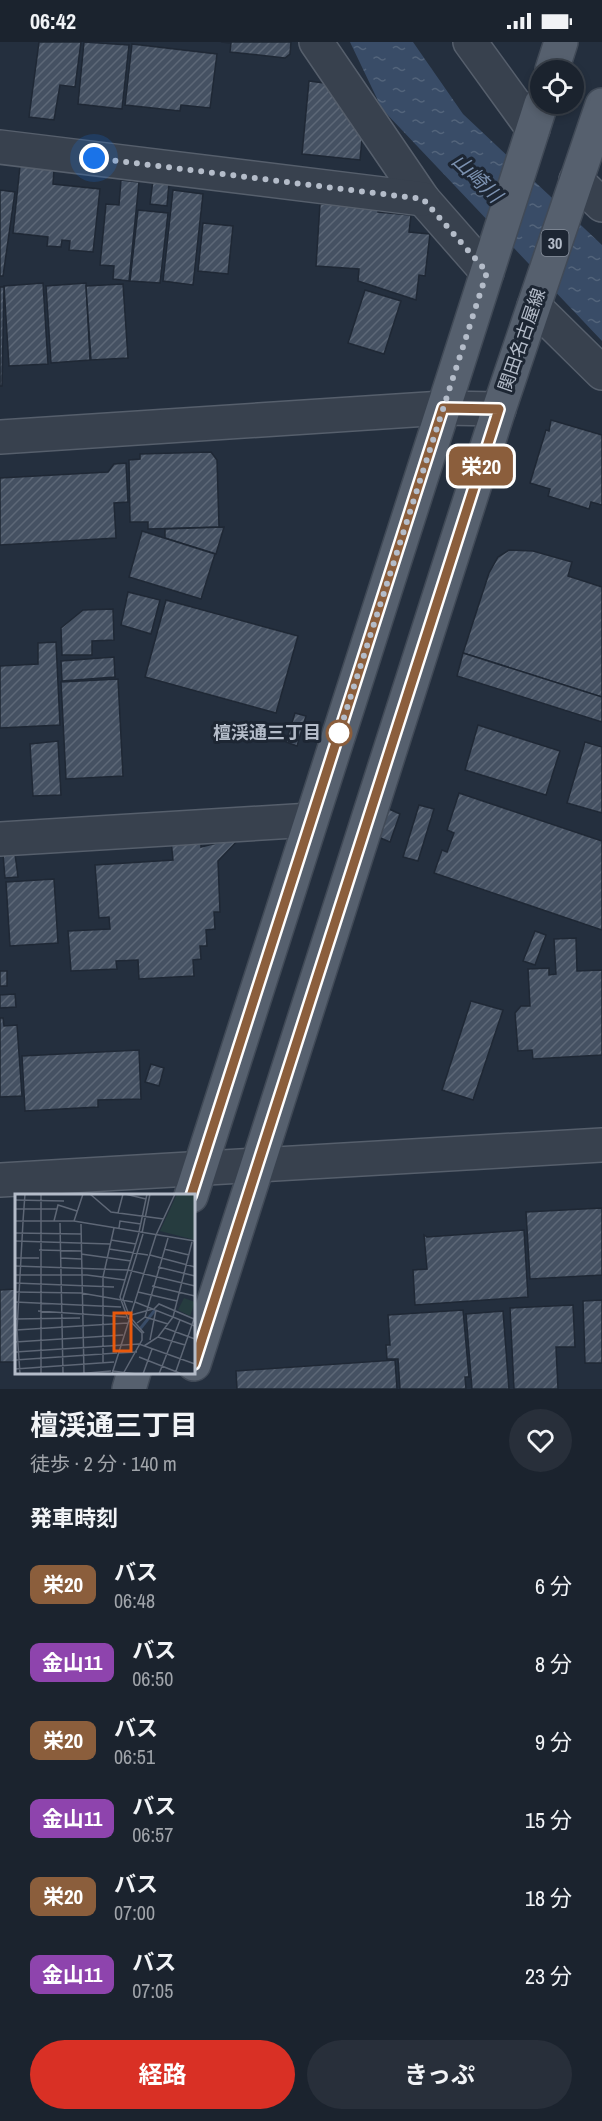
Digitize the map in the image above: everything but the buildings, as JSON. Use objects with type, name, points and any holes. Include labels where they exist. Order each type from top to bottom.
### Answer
[{"type":"main road","points":[[555,60],[561,42]]},
{"type":"main road","name":"関田名古屋線","points":[[195,1361],[499,409],[576,180],[600,119]]},
{"type":"main road","points":[[195,1182],[534,125]]},
{"type":"main road","points":[[129,1389],[133,1374]]},
{"type":"main road","points":[[185,1389],[190,1374]]},
{"type":"street","points":[[316,42],[423,199],[487,272]]},
{"type":"street","points":[[470,42],[534,125]]},
{"type":"street","points":[[0,147],[423,199]]},
{"type":"street","points":[[576,180],[602,205]]},
{"type":"street","points":[[534,306],[602,373]]},
{"type":"street","points":[[0,437],[443,408],[499,409]]},
{"type":"street","points":[[0,839],[311,820]]},
{"type":"street","points":[[0,1180],[195,1182],[258,1165],[602,1145]]},
{"type":"water","name":"山崎川","points":[[350,42],[413,42],[463,114],[602,245],[602,341],[382,109]]},
{"type":"bus line","name":"栄20","points":[[192,1194],[443,408],[499,409],[371,816],[195,1361]]},
{"type":"place","name":"檀渓通三丁目","points":[[339,733]]},
{"type":"route","points":[[94,158],[423,199],[487,272],[339,733]]}]
